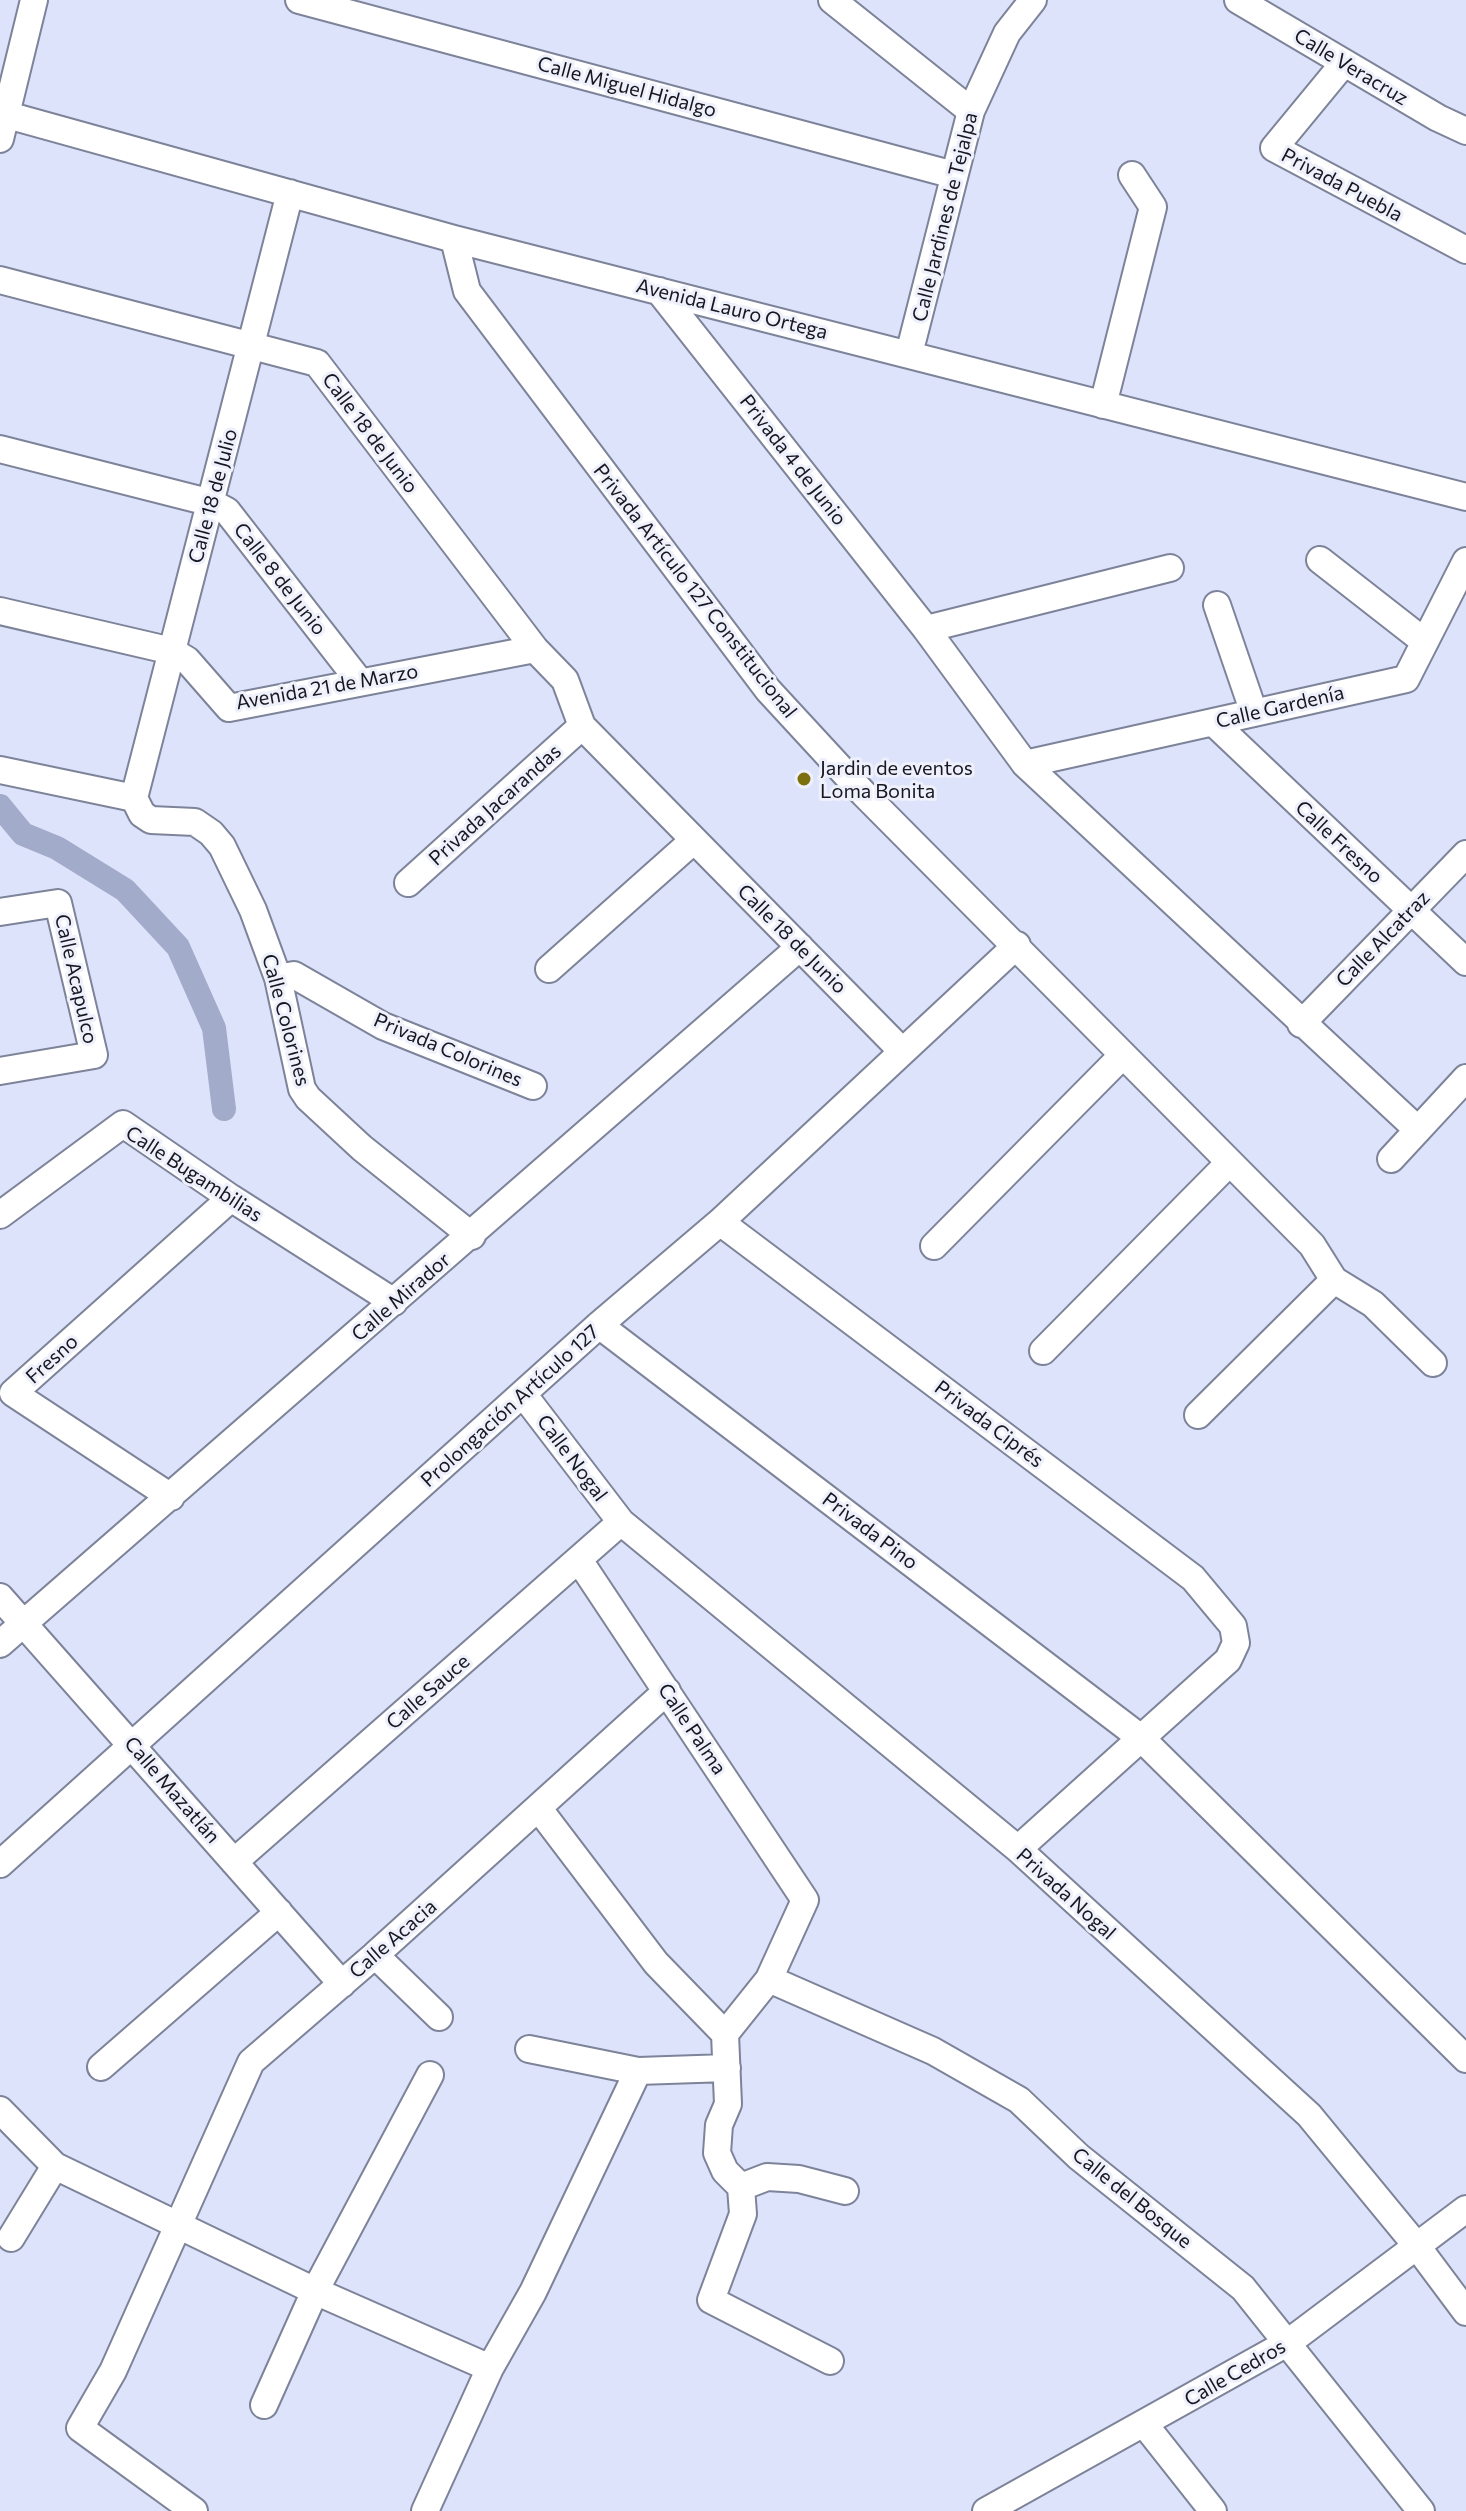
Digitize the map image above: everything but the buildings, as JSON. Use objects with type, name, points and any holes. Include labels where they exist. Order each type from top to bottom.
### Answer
[{"type":"street","points":[[2,122],[34,0]]},
{"type":"street","name":"Calle Miguel Hidalgo","points":[[299,0],[954,175]]},
{"type":"street","points":[[832,0],[971,111]]},
{"type":"street","name":"Calle Veracruz","points":[[1238,0],[1466,131]]},
{"type":"street","name":"Calle Jardines de Tejalpa","points":[[909,354],[971,111],[1007,33],[1032,2]]},
{"type":"street","name":"Privada Puebla","points":[[1344,63],[1274,148],[1466,250]]},
{"type":"street","name":"Avenida Lauro Ortega","points":[[2,122],[290,193],[454,239],[1466,497]]},
{"type":"street","points":[[1103,405],[1153,207],[1132,175]]},
{"type":"street","name":"Calle 18 de Julio","points":[[134,798],[290,193]]},
{"type":"street","name":"Privada Artículo 127 Constitucional","points":[[454,239],[467,291],[768,690],[864,794],[1312,1245],[1334,1280]]},
{"type":"street","name":"Calle 18 de Junio","points":[[0,280],[317,363],[535,649],[565,680],[582,726],[901,1050]]},
{"type":"street","name":"Privada 4 de Junio","points":[[659,291],[926,629],[1025,764],[1418,1130]]},
{"type":"street","name":"Calle 8 de Junio","points":[[0,449],[212,503],[227,511],[360,682]]},
{"type":"street","points":[[1320,560],[1425,642]]},
{"type":"street","name":"Calle Gardenía","points":[[1025,764],[1406,679],[1466,561]]},
{"type":"street","points":[[926,629],[1170,568]]},
{"type":"street","points":[[1217,605],[1254,713]]},
{"type":"street","name":"Avenida 21 de Marzo","points":[[0,611],[172,651],[187,660],[229,708],[535,649]]},
{"type":"street","name":"Calle Fresno","points":[[1213,722],[1466,962]]},
{"type":"street","name":"Privada Jacarandas","points":[[408,883],[582,726]]},
{"type":"street","points":[[0,770],[134,798]]},
{"type":"street","name":"Calle Colorines","points":[[134,798],[142,814],[151,820],[195,822],[217,840],[253,910],[278,978],[302,1089],[308,1098],[362,1148],[472,1236]]},
{"type":"street","points":[[549,969],[694,840]]},
{"type":"street","name":"Calle Alcatraz","points":[[1301,1024],[1466,854]]},
{"type":"street","name":"Calle Acapulco","points":[[0,912],[58,903],[94,1055],[0,1071]]},
{"type":"street","name":"Prolongación Artículo 127","points":[[0,1864],[599,1325],[720,1222],[1017,945]]},
{"type":"street","name":"Calle Mirador","points":[[0,1644],[472,1236],[800,947]]},
{"type":"street","name":"Privada Colorines","points":[[278,978],[294,975],[383,1026],[533,1086]]},
{"type":"street","points":[[934,1246],[1122,1056]]},
{"type":"street","points":[[1391,1159],[1466,1078]]},
{"type":"street","name":"Calle Bugambilias","points":[[0,1215],[123,1124],[231,1198],[394,1302]]},
{"type":"street","points":[[1043,1351],[1229,1163]]},
{"type":"street","name":"Fresno","points":[[171,1497],[13,1393],[231,1198]]},
{"type":"street","name":"Privada Ciprés","points":[[720,1222],[1193,1578],[1233,1626],[1236,1643],[1228,1660],[1141,1738]]},
{"type":"street","points":[[1198,1415],[1334,1280],[1373,1304],[1433,1363]]},
{"type":"street","name":"Privada Pino","points":[[599,1325],[1141,1738],[1466,2059]]},
{"type":"street","name":"Calle Nogal","points":[[523,1394],[621,1522]]},
{"type":"street","name":"Calle Sauce","points":[[234,1862],[621,1522]]},
{"type":"street","name":"Privada Nogal","points":[[621,1522],[1018,1849],[1309,2115],[1416,2245],[1466,2312]]},
{"type":"street","name":"Calle Palma","points":[[579,1560],[805,1900],[769,1979]]},
{"type":"street","name":"Calle Mazatlán","points":[[0,1597],[342,1984]]},
{"type":"street","name":"Calle Acacia","points":[[194,2511],[80,2428],[113,2371],[175,2226],[251,2062],[539,1809],[667,1691]]},
{"type":"street","points":[[1018,1849],[1141,1738]]},
{"type":"street","points":[[539,1809],[656,1963],[725,2034],[728,2104],[719,2125],[717,2153],[725,2171],[741,2187],[743,2214],[711,2300],[830,2361]]},
{"type":"street","points":[[101,2067],[279,1912]]},
{"type":"street","points":[[375,1955],[439,2017]]},
{"type":"street","points":[[725,2034],[769,1979]]},
{"type":"street","name":"Calle del Bosque","points":[[769,1979],[933,2051],[1019,2100],[1079,2157],[1243,2288],[1421,2511]]},
{"type":"street","points":[[529,2049],[638,2071],[727,2068]]},
{"type":"street","points":[[425,2511],[490,2368],[533,2292],[638,2071]]},
{"type":"street","points":[[264,2405],[315,2291],[430,2075]]},
{"type":"street","points":[[0,2110],[55,2166],[175,2226],[490,2368]]},
{"type":"street","points":[[11,2238],[55,2166]]},
{"type":"street","points":[[741,2187],[767,2177],[799,2179],[845,2191]]},
{"type":"street","name":"Calle Cedros","points":[[998,2508],[1289,2342],[1466,2209]]},
{"type":"street","points":[[1145,2425],[1213,2511]]},
{"type":"waterway","points":[[0,806],[23,834],[57,848],[125,890],[178,947],[214,1028],[224,1109]]},
{"type":"place","name":"Jardin de eventos Loma Bonita","points":[[804,779]]}]
